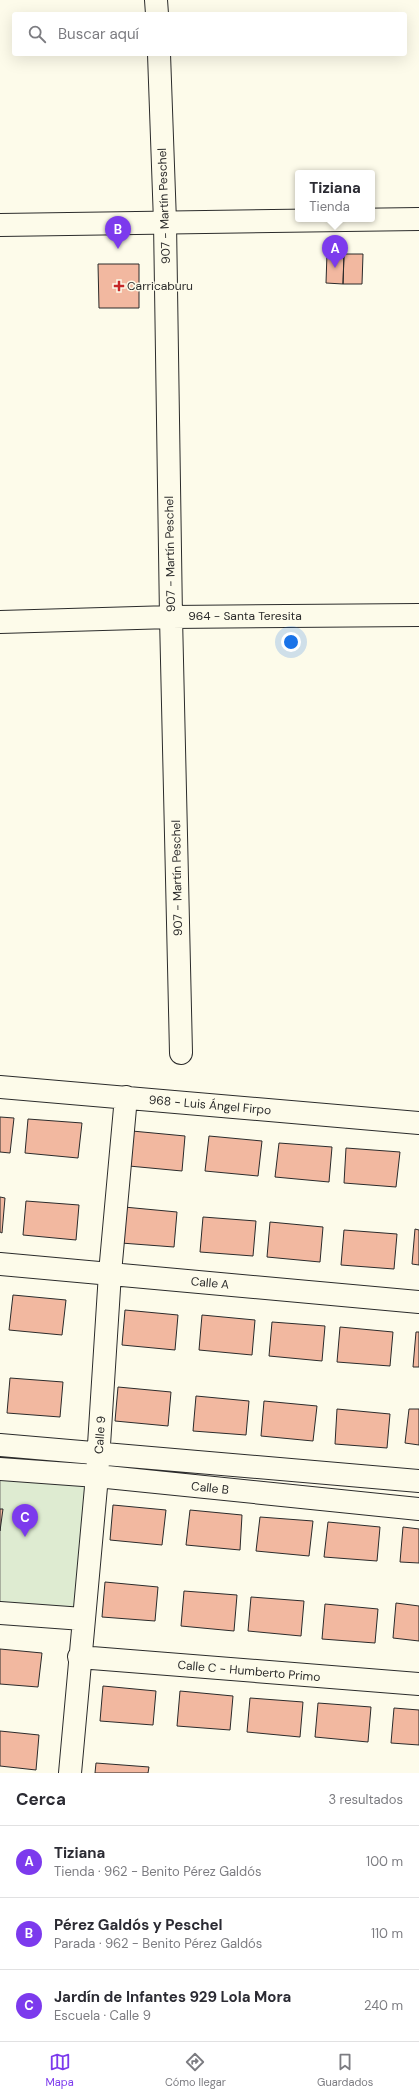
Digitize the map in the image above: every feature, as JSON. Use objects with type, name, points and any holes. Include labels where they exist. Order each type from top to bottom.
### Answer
[{"type":"street","points":[[156,0],[157,12]]},
{"type":"street","name":"907 - Martín Peschel","points":[[158,56],[166,222],[171,617],[181,1053]]},
{"type":"street","points":[[375,220],[419,219]]},
{"type":"street","points":[[0,225],[295,220]]},
{"type":"street","name":"964 - Santa Teresita","points":[[0,622],[171,617],[419,614]]},
{"type":"street","name":"968 - Luis Ángel Firpo","points":[[0,1087],[419,1123]]},
{"type":"street","name":"Calle 9","points":[[70,1773],[79,1657],[97,1476],[110,1273],[126,1097]]},
{"type":"street","name":"Calle A","points":[[0,1264],[419,1302]]},
{"type":"street","name":"Calle B","points":[[0,1445],[419,1481]]},
{"type":"street","name":"Calle B","points":[[0,1469],[97,1476],[419,1509]]},
{"type":"street","points":[[0,1613],[83,1619]]},
{"type":"street","name":"Calle C - Humberto Primo","points":[[79,1657],[419,1684]]},
{"type":"green space","points":[[0,1469],[97,1476],[83,1619],[0,1613]]},
{"type":"building","points":[[327,253],[344,254],[343,284],[326,283]]},
{"type":"building","points":[[344,254],[363,254],[362,284],[343,284]]},
{"type":"building","name":"Carricaburu","points":[[98,264],[139,264],[139,308],[99,308]]},
{"type":"building","points":[[0,1117],[14,1118],[10,1153],[0,1152]]},
{"type":"building","points":[[28,1119],[82,1123],[78,1158],[25,1153]]},
{"type":"building","points":[[132,1131],[185,1136],[182,1171],[129,1166]]},
{"type":"building","points":[[209,1136],[262,1141],[258,1176],[205,1171]]},
{"type":"building","points":[[279,1143],[332,1147],[329,1182],[275,1177]]},
{"type":"building","points":[[346,1148],[400,1152],[396,1187],[344,1183]]},
{"type":"building","points":[[0,1197],[5,1198],[2,1233],[0,1232]]},
{"type":"building","points":[[26,1201],[79,1205],[76,1240],[23,1235]]},
{"type":"building","points":[[124,1207],[177,1212],[174,1247],[121,1243]]},
{"type":"building","points":[[203,1217],[256,1221],[253,1256],[200,1252]]},
{"type":"building","points":[[270,1222],[323,1227],[320,1262],[267,1257]]},
{"type":"building","points":[[415,1229],[419,1230],[419,1265],[412,1264]]},
{"type":"building","points":[[344,1230],[397,1234],[394,1269],[341,1265]]},
{"type":"building","points":[[13,1295],[66,1300],[62,1335],[9,1330]]},
{"type":"building","points":[[125,1310],[178,1315],[175,1350],[122,1345]]},
{"type":"building","points":[[202,1315],[255,1320],[252,1355],[199,1350]]},
{"type":"building","points":[[272,1322],[325,1326],[322,1361],[269,1356]]},
{"type":"building","points":[[340,1327],[393,1332],[390,1366],[337,1362]]},
{"type":"building","points":[[416,1332],[419,1332],[419,1367],[413,1367]]},
{"type":"building","points":[[10,1378],[63,1382],[60,1417],[7,1413]]},
{"type":"building","points":[[118,1387],[171,1392],[168,1426],[115,1421]]},
{"type":"building","points":[[196,1396],[249,1401],[246,1435],[193,1431]]},
{"type":"building","points":[[264,1401],[317,1406],[313,1441],[261,1436]]},
{"type":"building","points":[[337,1409],[390,1414],[387,1448],[335,1444]]},
{"type":"building","points":[[409,1409],[419,1409],[419,1445],[405,1443]]},
{"type":"building","points":[[113,1505],[166,1510],[162,1545],[110,1540]]},
{"type":"building","points":[[0,1509],[3,1509],[0,1531]]},
{"type":"building","points":[[190,1510],[242,1515],[240,1550],[186,1545]]},
{"type":"building","points":[[260,1517],[313,1521],[309,1556],[256,1551]]},
{"type":"building","points":[[328,1522],[380,1527],[377,1561],[324,1557]]},
{"type":"building","points":[[403,1527],[419,1529],[419,1563],[400,1562]]},
{"type":"building","points":[[105,1582],[158,1587],[155,1621],[102,1617]]},
{"type":"building","points":[[184,1591],[237,1595],[234,1631],[181,1626]]},
{"type":"building","points":[[251,1597],[304,1601],[301,1636],[248,1631]]},
{"type":"building","points":[[396,1603],[419,1606],[419,1641],[393,1638]]},
{"type":"building","points":[[325,1604],[378,1609],[375,1643],[322,1639]]},
{"type":"building","points":[[0,1649],[42,1653],[38,1687],[0,1684]]},
{"type":"building","points":[[103,1686],[156,1691],[153,1725],[100,1721]]},
{"type":"building","points":[[180,1691],[233,1696],[230,1730],[177,1726]]},
{"type":"building","points":[[250,1698],[303,1702],[300,1737],[247,1732]]},
{"type":"building","points":[[318,1703],[371,1707],[368,1742],[315,1737]]},
{"type":"building","points":[[394,1708],[419,1710],[419,1745],[391,1743]]},
{"type":"building","points":[[0,1731],[39,1735],[36,1770],[0,1766]]},
{"type":"building","points":[[96,1763],[149,1767],[148,1773],[95,1773]]},
{"type":"place","name":"Pérez Galdós y Peschel","points":[[118,249]]},
{"type":"place","name":"Tiziana","points":[[335,268]]},
{"type":"place","name":"Carricaburu","points":[[119,286]]},
{"type":"place","name":"Jardín de Infantes 929 Lola Mora","points":[[25,1537]]}]
